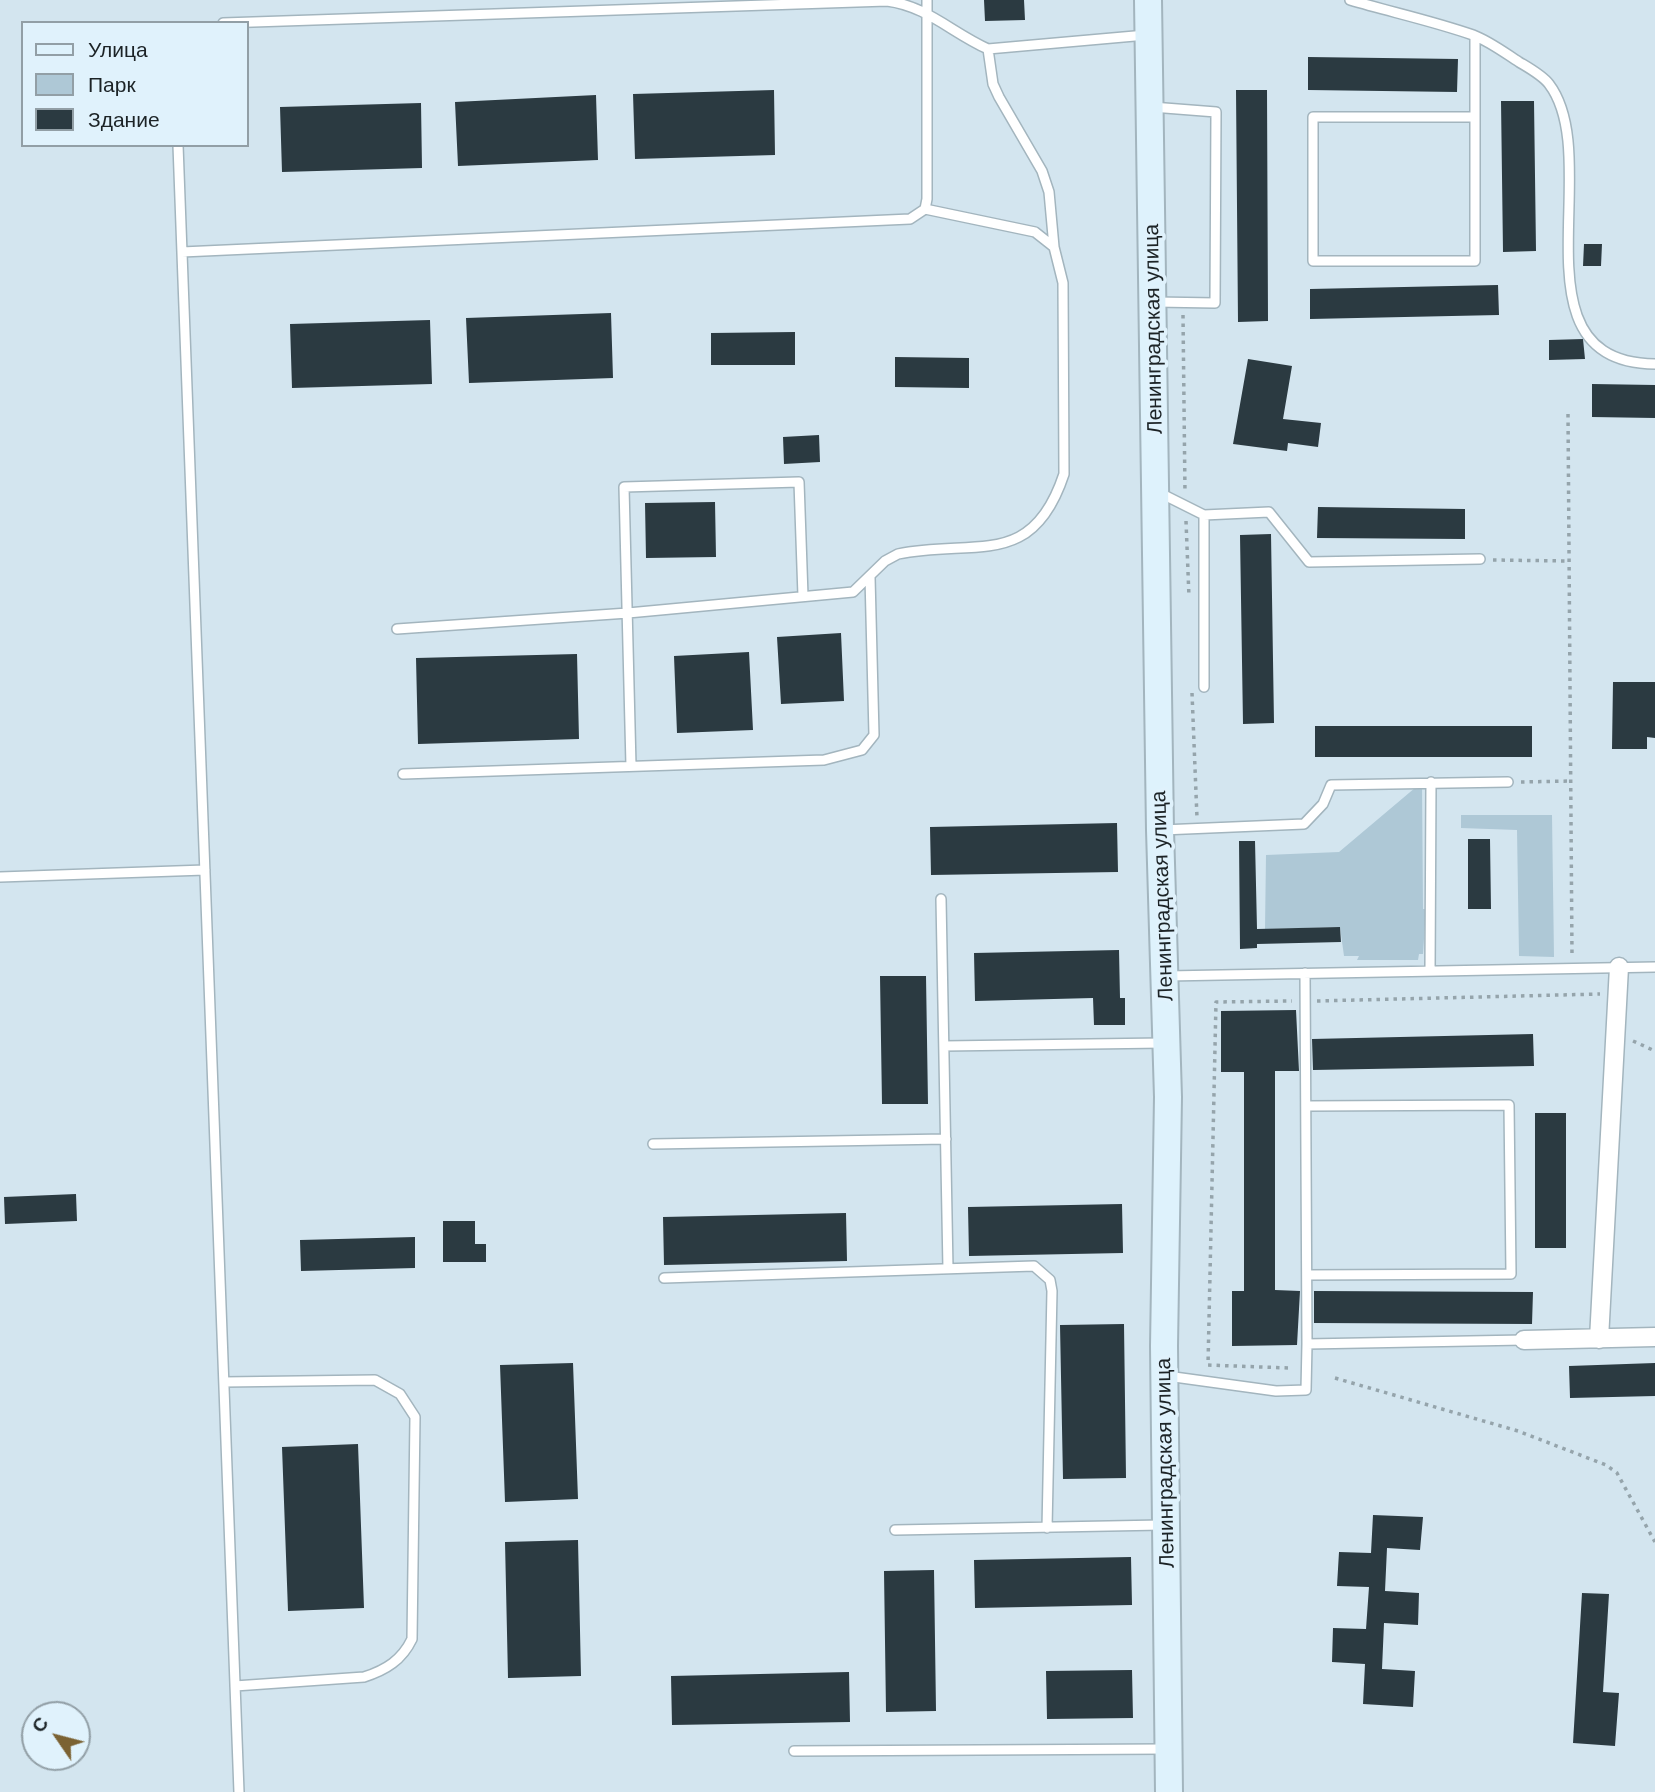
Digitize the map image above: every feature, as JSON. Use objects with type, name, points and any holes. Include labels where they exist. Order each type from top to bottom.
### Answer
[{"type":"street","name":"Ленинградская улица","points":[[1148,0],[1160,831],[1167,1042],[1165,1376],[1169,1792]]},
{"type":"street","points":[[1599,1339],[1619,967]]},
{"type":"street","points":[[1524,1340],[1655,1337]]},
{"type":"lane","points":[[182,252],[910,219],[925,209],[927,199],[927,0]]},
{"type":"lane","points":[[1350,0],[1475,36],[1547,82],[1559,100],[1567,129],[1569,279],[1577,318],[1604,352],[1622,360],[1655,364]]},
{"type":"lane","points":[[248,22],[887,1],[925,10],[965,38],[988,49],[1149,35]]},
{"type":"lane","points":[[1475,36],[1475,117],[1475,261],[1313,261],[1313,117],[1475,117]]},
{"type":"lane","points":[[397,629],[628,613],[853,592],[885,561],[898,554],[988,549],[1021,536],[1032,528],[1056,497],[1064,474],[1063,283],[1054,247],[1049,192],[1042,171],[993,84],[988,49]]},
{"type":"lane","points":[[1149,107],[1216,112],[1215,303],[1154,302]]},
{"type":"lane","points":[[178,147],[239,1792]]},
{"type":"lane","points":[[925,209],[1035,232],[1054,247]]},
{"type":"lane","points":[[631,766],[624,487],[799,482],[803,596]]},
{"type":"lane","points":[[1155,490],[1204,515],[1269,512],[1309,562],[1480,559]]},
{"type":"lane","points":[[1204,515],[1204,687]]},
{"type":"lane","points":[[403,774],[824,760],[847,755],[870,744],[874,735],[870,577]]},
{"type":"lane","points":[[1430,971],[1431,782]]},
{"type":"lane","points":[[1160,831],[1304,824],[1323,804],[1331,785],[1508,782]]},
{"type":"lane","points":[[0,877],[205,870]]},
{"type":"lane","points":[[941,899],[948,1269]]},
{"type":"lane","points":[[1165,976],[1655,967]]},
{"type":"lane","points":[[1165,1376],[1276,1391],[1306,1390],[1305,973]]},
{"type":"lane","points":[[944,1046],[1167,1042]]},
{"type":"lane","points":[[1307,1107],[1509,1105],[1511,1274],[1307,1275]]},
{"type":"lane","points":[[653,1144],[946,1139]]},
{"type":"lane","points":[[664,1278],[1034,1266],[1050,1280],[1047,1528]]},
{"type":"lane","points":[[1307,1344],[1524,1340]]},
{"type":"lane","points":[[224,1382],[375,1380],[400,1394],[415,1417],[412,1639],[407,1648],[396,1662],[364,1677],[235,1686]]},
{"type":"lane","points":[[894,1530],[1168,1525]]},
{"type":"lane","points":[[794,1751],[1168,1749]]},
{"type":"path","points":[[1568,414],[1573,968]]},
{"type":"path","points":[[1480,559],[1570,561]]},
{"type":"path","points":[[1508,782],[1571,781]]},
{"type":"path","points":[[1616,1032],[1655,1051]]},
{"type":"path","points":[[1335,1378],[1518,1431],[1606,1465],[1617,1473],[1655,1542]]},
{"type":"green space","points":[[1422,782],[1423,909],[1426,909],[1423,954],[1419,954],[1418,960],[1357,960],[1359,956],[1344,956],[1340,927],[1265,929],[1266,855],[1339,852]]},
{"type":"green space","points":[[1461,815],[1552,815],[1554,957],[1519,956],[1517,830],[1461,828]]},
{"type":"building","points":[[984,0],[1024,0],[1025,20],[985,21]]},
{"type":"building","points":[[1308,57],[1458,59],[1457,92],[1308,90]]},
{"type":"building","points":[[774,90],[775,155],[635,159],[633,94]]},
{"type":"building","points":[[1236,90],[1267,90],[1268,321],[1238,322]]},
{"type":"building","points":[[596,95],[598,160],[458,166],[455,102]]},
{"type":"building","points":[[1501,101],[1534,101],[1536,251],[1503,252]]},
{"type":"building","points":[[421,103],[422,168],[282,172],[280,107]]},
{"type":"building","points":[[1584,244],[1602,244],[1601,266],[1583,266]]},
{"type":"building","points":[[1498,285],[1499,315],[1310,319],[1310,289]]},
{"type":"building","points":[[611,313],[613,378],[469,383],[466,318]]},
{"type":"building","points":[[430,320],[432,384],[292,388],[290,324]]},
{"type":"building","points":[[795,332],[795,365],[711,365],[711,333]]},
{"type":"building","points":[[1583,339],[1585,359],[1549,360],[1549,340]]},
{"type":"building","points":[[895,357],[969,358],[969,388],[895,387]]},
{"type":"building","points":[[1248,359],[1292,366],[1283,419],[1321,423],[1318,447],[1288,443],[1287,451],[1233,444]]},
{"type":"building","points":[[1592,384],[1655,385],[1655,418],[1592,417]]},
{"type":"building","points":[[819,435],[820,462],[784,464],[783,437]]},
{"type":"building","points":[[715,502],[716,557],[646,558],[645,503]]},
{"type":"building","points":[[1318,507],[1465,509],[1465,539],[1317,538]]},
{"type":"building","points":[[1271,534],[1274,723],[1243,724],[1240,535]]},
{"type":"building","points":[[841,633],[844,701],[781,704],[777,637]]},
{"type":"building","points":[[749,652],[753,730],[677,733],[674,656]]},
{"type":"building","points":[[577,654],[579,739],[418,744],[416,658]]},
{"type":"building","points":[[1613,682],[1655,682],[1655,738],[1647,737],[1647,749],[1612,749]]},
{"type":"building","points":[[1315,726],[1532,726],[1532,757],[1315,757]]},
{"type":"building","points":[[1117,823],[1118,872],[931,875],[930,827]]},
{"type":"building","points":[[1468,839],[1490,839],[1491,909],[1468,909]]},
{"type":"building","points":[[1239,841],[1255,841],[1257,929],[1340,927],[1341,942],[1257,944],[1257,948],[1240,949]]},
{"type":"building","points":[[1119,950],[1120,998],[1125,998],[1125,1025],[1094,1025],[1093,998],[975,1001],[974,953]]},
{"type":"building","points":[[880,976],[926,976],[928,1104],[882,1104]]},
{"type":"building","points":[[1296,1010],[1299,1071],[1275,1071],[1275,1290],[1300,1291],[1297,1345],[1232,1346],[1232,1291],[1244,1291],[1244,1072],[1221,1072],[1221,1011]]},
{"type":"building","points":[[1533,1034],[1534,1066],[1313,1070],[1312,1039]]},
{"type":"building","points":[[1535,1113],[1566,1113],[1566,1248],[1535,1248]]},
{"type":"building","points":[[76,1194],[77,1221],[5,1224],[4,1197]]},
{"type":"building","points":[[1122,1204],[1123,1253],[969,1256],[968,1207]]},
{"type":"building","points":[[846,1213],[847,1261],[664,1265],[663,1217]]},
{"type":"building","points":[[443,1221],[475,1221],[475,1244],[486,1244],[486,1262],[443,1262]]},
{"type":"building","points":[[415,1237],[415,1268],[301,1271],[300,1240]]},
{"type":"building","points":[[1314,1291],[1533,1292],[1532,1324],[1314,1323]]},
{"type":"building","points":[[1124,1324],[1126,1478],[1063,1479],[1060,1325]]},
{"type":"building","points":[[573,1363],[578,1499],[505,1502],[500,1365]]},
{"type":"building","points":[[1655,1363],[1655,1396],[1570,1398],[1569,1366]]},
{"type":"building","points":[[358,1444],[364,1608],[288,1611],[282,1447]]},
{"type":"building","points":[[1373,1515],[1423,1517],[1420,1550],[1387,1548],[1385,1591],[1419,1593],[1418,1625],[1384,1623],[1382,1669],[1415,1671],[1413,1707],[1363,1704],[1365,1664],[1332,1662],[1333,1628],[1366,1629],[1369,1587],[1337,1586],[1339,1552],[1371,1553]]},
{"type":"building","points":[[578,1540],[581,1676],[508,1678],[505,1542]]},
{"type":"building","points":[[1131,1557],[1132,1605],[975,1608],[974,1560]]},
{"type":"building","points":[[934,1570],[936,1711],[886,1712],[884,1571]]},
{"type":"building","points":[[1582,1593],[1609,1594],[1603,1692],[1619,1693],[1615,1746],[1573,1743]]},
{"type":"building","points":[[1132,1670],[1133,1718],[1047,1719],[1046,1671]]},
{"type":"building","points":[[849,1672],[850,1722],[672,1725],[671,1676]]}]
